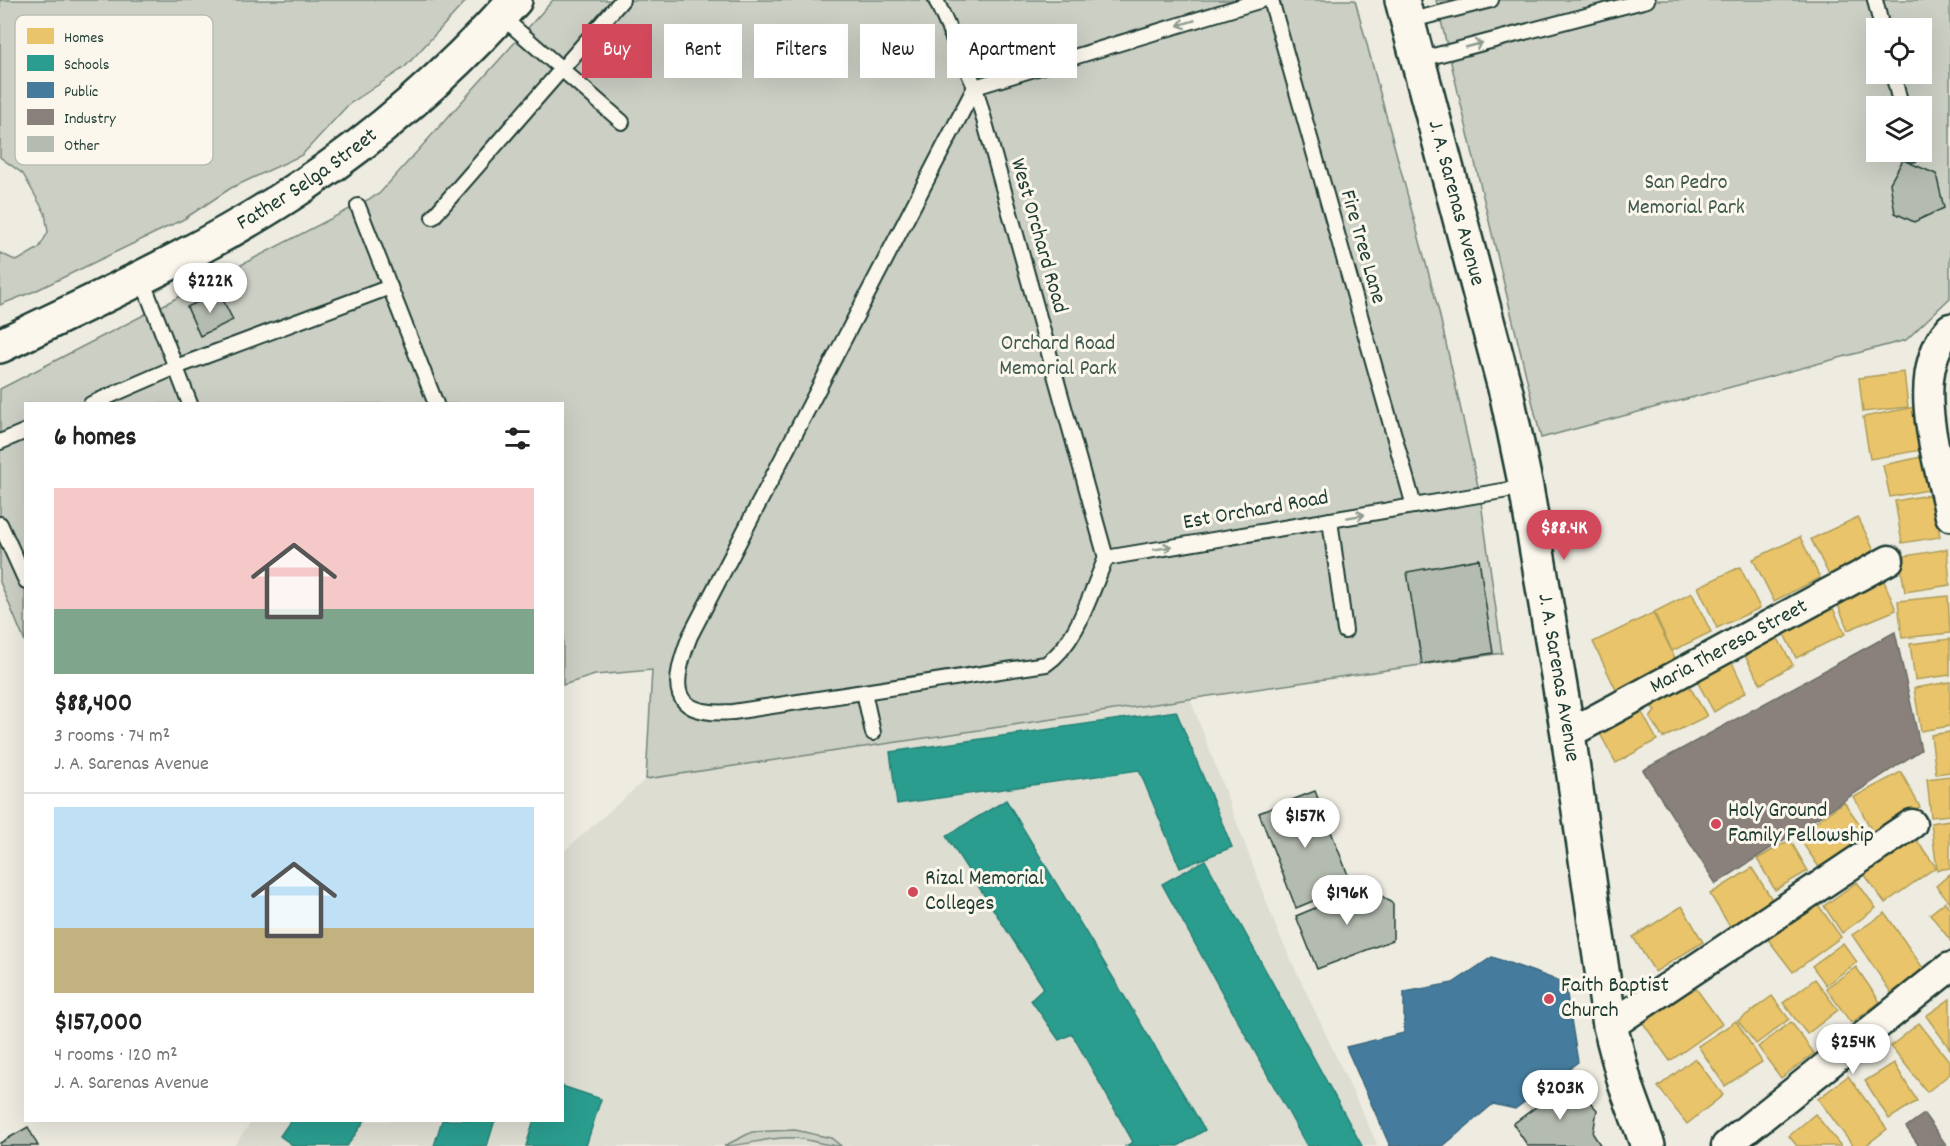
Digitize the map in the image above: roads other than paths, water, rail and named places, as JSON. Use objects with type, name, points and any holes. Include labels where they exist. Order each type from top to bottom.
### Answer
[{"type":"main road","name":"Father Selga Street","points":[[0,346],[141,277],[238,225],[303,186],[402,112],[508,8]]},
{"type":"main road","name":"J. A. Sarenas Avenue","points":[[1405,10],[1507,396],[1526,487],[1568,734],[1610,1026],[1625,1083],[1648,1146]]},
{"type":"street","points":[[1950,328],[1935,352],[1929,372],[1928,396],[1950,516]]},
{"type":"street","name":"Maria Theresa Street","points":[[1568,734],[1888,560]]},
{"type":"street","points":[[1610,1026],[1912,824]]},
{"type":"street","points":[[1726,1146],[1950,967]]},
{"type":"lane","points":[[433,217],[622,0]]},
{"type":"lane","name":"West Orchard Road","points":[[936,0],[975,87],[1106,558]]},
{"type":"lane","points":[[1106,558],[1070,640],[1059,655],[1046,664],[714,713],[698,712],[687,705],[681,696],[677,677],[690,636],[975,87],[1262,0]]},
{"type":"lane","name":"Fire Tree Lane","points":[[1271,0],[1414,506]]},
{"type":"lane","points":[[1405,10],[1491,0]]},
{"type":"lane","points":[[1418,60],[1647,0]]},
{"type":"lane","points":[[1875,0],[1880,18]]},
{"type":"lane","points":[[508,8],[561,69],[622,122]]},
{"type":"lane","points":[[358,206],[435,402]]},
{"type":"lane","points":[[141,277],[189,402]]},
{"type":"lane","points":[[96,402],[176,367],[390,287]]},
{"type":"lane","points":[[0,442],[24,432]]},
{"type":"lane","name":"Est Orchard Road","points":[[1106,558],[1526,487]]},
{"type":"lane","points":[[1330,520],[1345,631]]},
{"type":"lane","points":[[0,524],[24,577]]},
{"type":"lane","points":[[864,692],[873,733]]},
{"type":"place","name":"Holy Ground Family Fellowship","points":[[1716,824]]},
{"type":"place","name":"Rizal Memorial Colleges","points":[[913,892]]},
{"type":"place","name":"Faith Baptist Church","points":[[1549,999]]},
{"type":"park label","name":"San Pedro Memorial Park","points":[[1686,196]]},
{"type":"park label","name":"Orchard Road Memorial Park","points":[[1058,356]]}]
